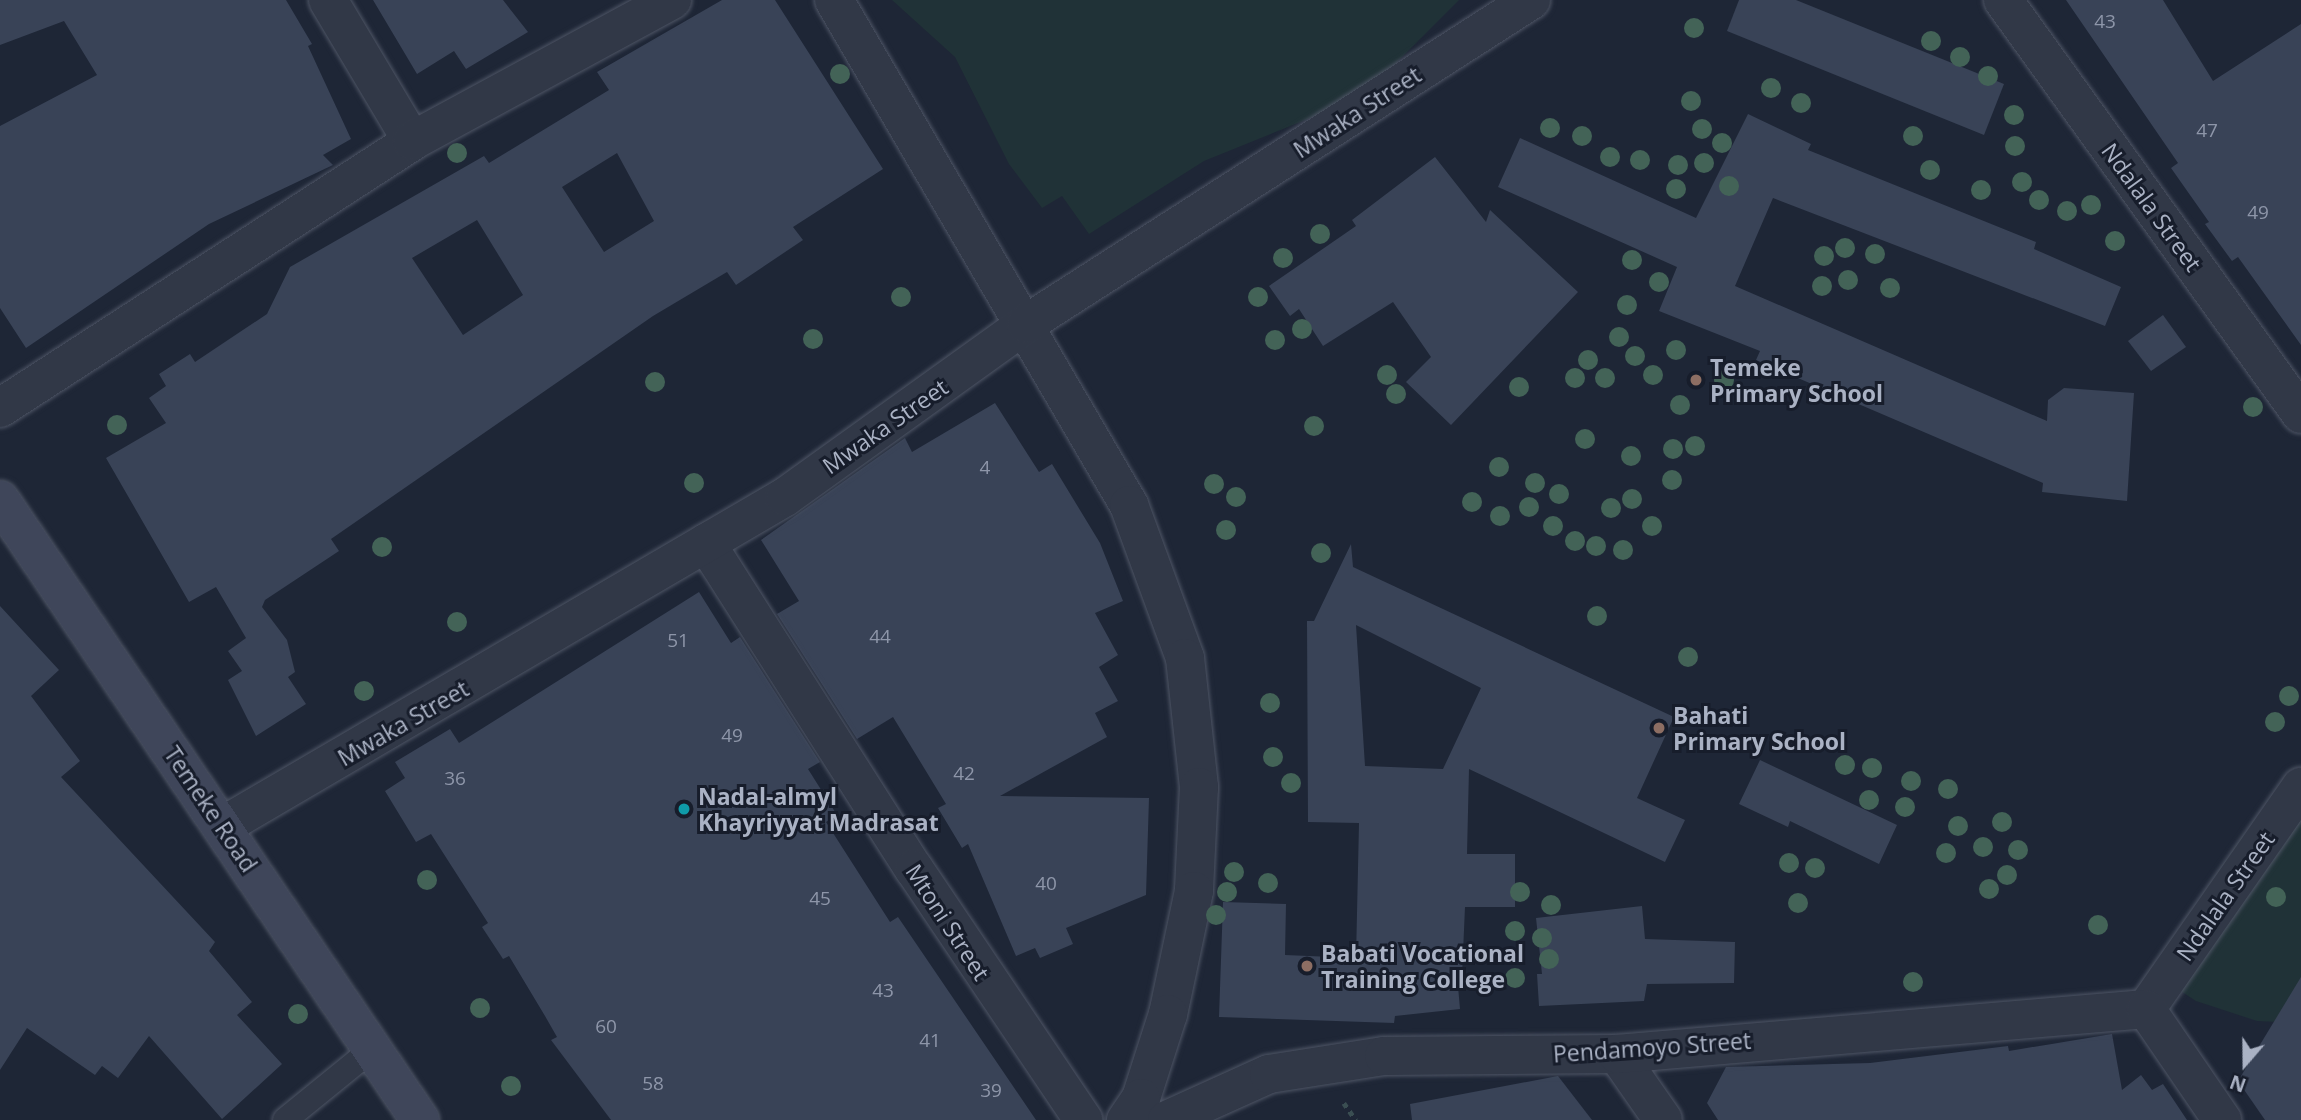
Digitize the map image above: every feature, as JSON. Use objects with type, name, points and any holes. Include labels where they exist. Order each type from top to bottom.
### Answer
[{"type":"street","points":[[328,0],[412,141]]},
{"type":"street","points":[[0,408],[412,141],[673,0]]},
{"type":"street","points":[[834,0],[1026,324],[1129,505],[1185,658],[1199,787],[1194,891],[1168,1014],[1141,1098],[1126,1120]]},
{"type":"street","name":"Mwaka Street","points":[[223,826],[785,496],[1026,324],[1531,0]]},
{"type":"street","name":"Ndalala Street","points":[[2003,0],[2301,414]]},
{"type":"street","name":"Temeke Road","points":[[0,500],[420,1120]]},
{"type":"street","name":"Mtoni Street","points":[[706,543],[914,869],[1083,1120]]},
{"type":"street","name":"Ndalala Street","points":[[2147,1007],[2301,787]]},
{"type":"street","points":[[2147,1007],[2222,1120]]},
{"type":"street","name":"Pendamoyo Street","points":[[1167,1120],[1269,1074],[1384,1056],[1617,1054],[2147,1007]]},
{"type":"street","points":[[1617,1054],[1663,1120]]},
{"type":"lane","points":[[285,1120],[371,1050]]},
{"type":"shaded area","points":[[892,0],[1459,0],[1394,65],[1325,112],[1204,161],[1089,234],[1062,196],[1042,208],[1009,164],[955,57]]},
{"type":"shaded area","points":[[2301,790],[2301,1023],[2257,1021],[2196,1001],[2150,971],[2242,837]]},
{"type":"building","points":[[0,0],[286,0],[312,44],[308,46],[351,139],[323,155],[333,165],[209,224],[26,348],[0,308],[0,126],[97,75],[64,21],[0,45]]},
{"type":"building","points":[[373,0],[503,0],[528,32],[466,69],[454,51],[417,74]]},
{"type":"building","points":[[722,0],[775,0],[883,169],[793,227],[803,240],[736,285],[727,272],[653,316],[331,539],[339,551],[265,600],[262,607],[287,640],[295,672],[288,677],[306,704],[256,736],[228,680],[242,671],[228,651],[246,638],[216,587],[189,602],[106,458],[166,423],[149,398],[166,386],[159,374],[190,354],[195,362],[267,314],[290,267],[484,156],[489,163],[609,90],[597,72]],"holes":[[[617,153],[654,221],[604,252],[562,187]],[[477,220],[523,295],[463,335],[412,258]]]},
{"type":"building","points":[[1739,0],[1796,0],[2004,84],[1984,135],[1727,31]]},
{"type":"building","points":[[2066,0],[2163,0],[2213,81],[2301,24],[2301,345],[2238,257],[2232,261],[2205,224],[2209,222],[2171,168],[2178,163]]},
{"type":"building","points":[[1748,114],[1811,144],[1808,150],[2036,242],[2034,249],[2121,287],[2105,326],[1773,198],[1735,286],[2047,421],[2048,400],[2064,388],[2134,393],[2127,501],[2042,492],[2043,483],[1756,360],[1760,351],[1659,311],[1677,267],[1498,187],[1520,138],[1696,218]]},
{"type":"building","points":[[1435,157],[1486,222],[1490,210],[1578,292],[1451,425],[1406,382],[1431,357],[1393,302],[1323,346],[1299,309],[1290,316],[1269,286],[1356,226],[1352,220]]},
{"type":"building","points":[[2163,315],[2186,347],[2151,371],[2128,341]]},
{"type":"building","points":[[995,403],[1039,472],[1052,464],[1100,543],[1123,601],[1095,613],[1118,655],[1099,667],[1118,701],[1095,713],[1107,737],[1000,796],[1149,798],[1146,895],[1066,928],[1073,944],[1040,958],[1035,948],[1016,956],[968,844],[962,848],[938,808],[946,804],[893,717],[857,739],[777,614],[799,601],[761,540],[905,438],[912,452]]},
{"type":"building","points":[[1351,544],[1353,567],[1674,717],[1637,798],[1685,820],[1665,862],[1469,769],[1467,854],[1515,854],[1515,907],[1465,907],[1462,976],[1457,975],[1460,1009],[1395,1016],[1394,1023],[1219,1017],[1223,902],[1286,904],[1285,955],[1356,958],[1359,823],[1308,822],[1307,621],[1314,621]],"holes":[[[1356,625],[1481,688],[1443,769],[1365,766]]]},
{"type":"building","points":[[699,592],[731,643],[740,637],[820,762],[808,769],[837,815],[826,822],[890,922],[898,917],[1036,1120],[611,1120],[551,1040],[557,1037],[545,1016],[509,956],[503,959],[482,927],[488,923],[431,834],[416,842],[385,791],[405,778],[395,762],[450,729],[459,743]]},
{"type":"building","points":[[0,606],[59,670],[31,696],[80,761],[61,777],[215,942],[209,951],[252,1002],[237,1015],[282,1064],[222,1119],[149,1036],[118,1078],[102,1066],[95,1075],[27,1028],[0,1070]]},
{"type":"building","points":[[1760,760],[1897,825],[1879,864],[1790,821],[1788,827],[1739,804]]},
{"type":"building","points":[[1642,906],[1645,939],[1735,942],[1734,983],[1647,984],[1644,1001],[1539,1006],[1537,974],[1542,974],[1536,918]]},
{"type":"building","points":[[2301,977],[2301,1120],[2265,1120],[2238,1081]]},
{"type":"building","points":[[2112,1034],[2122,1090],[2141,1075],[2152,1090],[2163,1084],[2187,1120],[1718,1120],[1707,1103],[1726,1067],[1870,1063],[2008,1046],[2009,1051]]},
{"type":"building","points":[[1558,1076],[1592,1120],[1412,1120],[1410,1104]]},
{"type":"place","name":"Temeke Primary School","points":[[1696,380]]},
{"type":"place","name":"Bahati Primary School","points":[[1659,728]]},
{"type":"place","name":"Nadal-almyl Khayriyyat Madrasat","points":[[684,809]]},
{"type":"place","name":"Babati Vocational Training College","points":[[1307,966]]}]
